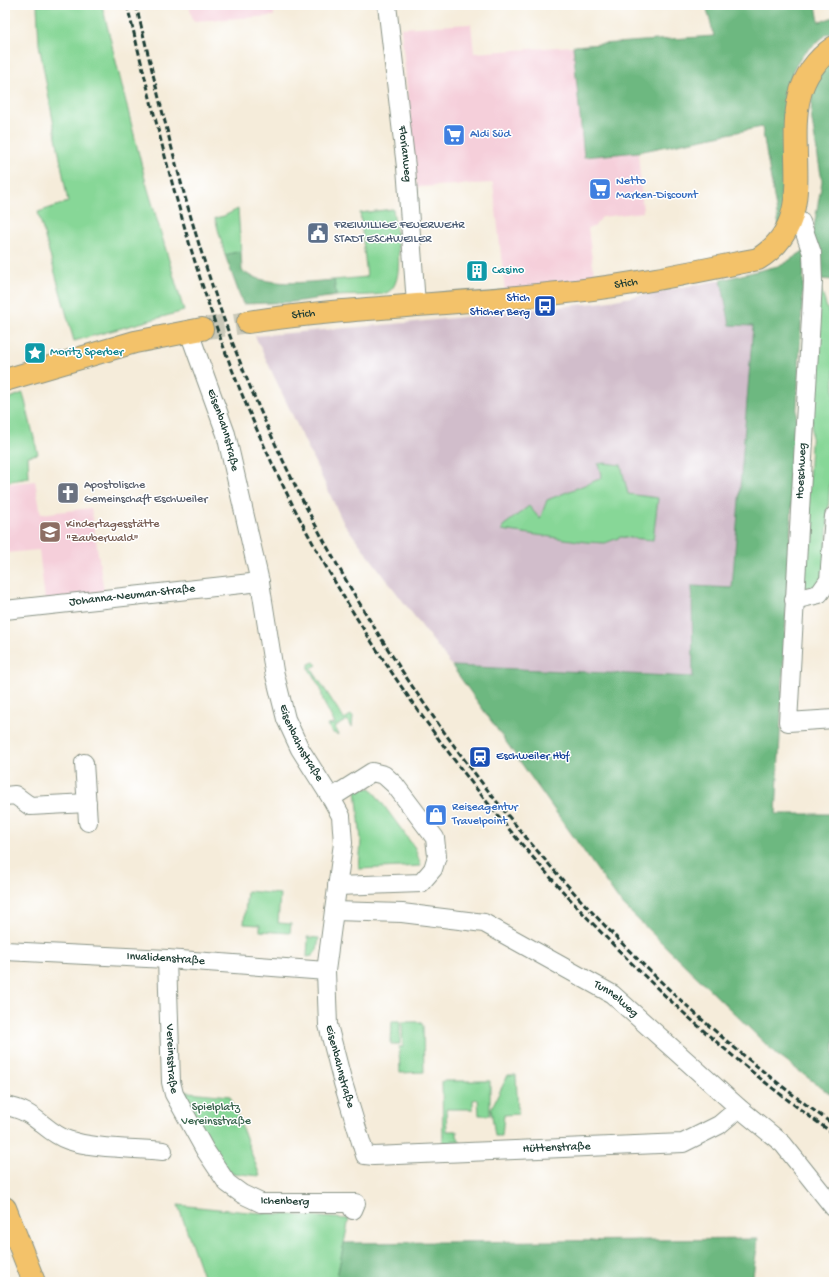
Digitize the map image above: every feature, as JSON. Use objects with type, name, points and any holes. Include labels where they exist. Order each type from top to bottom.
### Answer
[{"type":"main road","name":"Stich","points":[[248,322],[326,311],[613,287],[758,259],[785,244],[801,222],[810,198],[810,184],[804,142],[802,97],[815,64],[824,54],[834,47]]},
{"type":"main road","points":[[5,380],[135,342],[195,330]]},
{"type":"main road","points":[[5,1208],[34,1282]]},
{"type":"street","name":"Florianweg","points":[[387,5],[406,167],[416,304]]},
{"type":"street","name":"Hoeschweg","points":[[801,222],[812,253],[813,282],[788,722],[834,719]]},
{"type":"street","name":"Eisenbahnstraße","points":[[195,330],[226,434],[260,582],[278,692],[286,719],[308,761],[332,798],[341,816],[343,829],[326,971],[328,1025],[343,1083],[365,1155]]},
{"type":"street","points":[[794,600],[819,594],[829,580],[834,518]]},
{"type":"street","name":"Johanna-Neuman-Straße","points":[[5,610],[260,582]]},
{"type":"street","points":[[84,763],[83,804],[88,822]]},
{"type":"street","points":[[332,798],[372,772],[384,775],[395,785],[435,838],[437,856],[434,869],[422,882],[337,886]]},
{"type":"street","points":[[5,796],[15,795],[30,806],[83,804]]},
{"type":"street","name":"Tunnelweg","points":[[334,911],[402,913],[484,923],[612,994],[739,1108],[783,1144],[834,1208]]},
{"type":"street","name":"Invalidenstraße","points":[[5,951],[326,971]]},
{"type":"street","name":"Vereinsstraße","points":[[167,960],[171,1082],[174,1094],[205,1150]]},
{"type":"street","points":[[5,1106],[17,1108],[29,1113],[67,1140],[83,1144],[163,1151]]},
{"type":"street","name":"Hüttenstraße","points":[[365,1155],[374,1156],[683,1143],[719,1125],[739,1108]]},
{"type":"street","name":"Ichenberg","points":[[205,1150],[227,1183],[242,1194],[261,1203],[356,1203],[353,1210]]},
{"type":"shaded area","points":[[189,5],[273,5],[274,16],[193,21]]},
{"type":"shaded area","points":[[471,24],[474,53],[573,46],[584,157],[638,152],[643,212],[602,217],[594,227],[588,228],[595,283],[505,291],[493,183],[417,187],[401,28]]},
{"type":"shaded area","points":[[721,280],[730,325],[753,325],[732,589],[692,586],[693,677],[452,666],[343,522],[255,336],[416,322],[604,302]]},
{"type":"shaded area","name":"Kindertagesstätte \"Zauberwald\"","points":[[35,481],[41,514],[91,508],[104,592],[45,600],[39,550],[5,553],[5,484]]},
{"type":"green space","points":[[37,5],[102,5],[145,179],[184,311],[74,341],[38,212],[68,202],[39,44]]},
{"type":"green space","points":[[706,5],[816,5],[819,22],[834,17],[834,32],[827,34],[804,53],[793,70],[787,93],[799,184],[780,232],[762,127],[638,152],[584,157],[573,46],[714,36]]},
{"type":"green space","points":[[834,59],[834,280],[819,279],[812,238],[822,181],[811,115],[812,96],[815,83],[824,68]]},
{"type":"green space","points":[[238,209],[241,251],[225,255],[215,218],[224,216]]},
{"type":"green space","points":[[393,209],[397,241],[398,268],[397,279],[393,288],[382,294],[336,296],[334,280],[367,277],[360,213]]},
{"type":"green space","points":[[805,250],[776,814],[834,814],[834,1097],[776,1054],[620,902],[452,666],[693,677],[692,586],[732,588],[753,326],[730,325],[721,280],[782,265]]},
{"type":"green space","points":[[241,251],[242,271],[252,276],[263,280],[287,283],[334,280],[336,296],[293,302],[243,304],[225,255]]},
{"type":"green space","points":[[820,287],[834,329],[834,403],[825,574],[819,586],[808,590],[803,585]]},
{"type":"green space","points":[[23,393],[38,454],[28,456],[29,478],[5,482],[5,400]]},
{"type":"green space","points":[[604,463],[621,465],[628,494],[658,498],[653,540],[621,537],[605,543],[586,542],[502,530],[503,526],[529,506],[540,519],[547,500],[602,478],[598,464]]},
{"type":"green space","points":[[314,662],[317,665],[311,668],[344,719],[351,715],[353,716],[352,727],[347,720],[335,727],[339,735],[333,733],[327,725],[335,724],[323,701],[321,689],[309,669],[309,664]]},
{"type":"green space","points":[[371,788],[415,848],[421,866],[359,869],[361,840],[356,789]]},
{"type":"green space","points":[[247,891],[280,894],[278,923],[291,924],[290,933],[260,931],[260,925],[244,924]]},
{"type":"green space","points":[[307,937],[319,938],[317,950],[312,956],[307,957],[308,939]]},
{"type":"green space","points":[[392,1021],[400,1021],[400,1044],[391,1044]]},
{"type":"green space","points":[[402,1022],[421,1022],[423,1026],[424,1072],[400,1073],[399,1047],[403,1047]]},
{"type":"green space","points":[[508,1075],[516,1075],[518,1114],[504,1115],[502,1136],[495,1136],[491,1109]]},
{"type":"green space","points":[[442,1081],[490,1081],[490,1115],[479,1115],[478,1099],[473,1100],[473,1109],[446,1109],[447,1131],[457,1131],[457,1136],[461,1143],[443,1143]]},
{"type":"green space","name":"Spielplatz Vereinsstraße","points":[[178,1091],[230,1096],[260,1176],[232,1173],[226,1169]]},
{"type":"green space","points":[[178,1205],[248,1212],[349,1219],[336,1282],[205,1282]]},
{"type":"green space","points":[[758,1239],[753,1276],[733,1282],[336,1282],[344,1243]]},
{"type":"tunnel","points":[[202,329],[248,322]]},
{"type":"railway","points":[[127,5],[163,150],[190,246],[221,340],[239,387],[262,441],[314,545],[373,645],[406,693],[475,787],[515,836],[598,929],[642,974],[735,1057],[784,1097],[834,1134]]},
{"type":"railway","points":[[136,5],[191,218],[204,261],[233,344],[281,457],[339,567],[405,675],[478,778],[558,875],[645,966],[737,1050],[834,1125]]},
{"type":"place","name":"Aldi Süd","points":[[454,135]]},
{"type":"place","name":"Netto Marken-Discount","points":[[600,189]]},
{"type":"place","name":"FREIWILLIGE FEUERWEHR STADT ESCHWEILER","points":[[318,233]]},
{"type":"place","name":"Casino","points":[[477,271]]},
{"type":"place","name":"Stich Sticher Berg","points":[[545,306]]},
{"type":"place","name":"Moritz Sperber","points":[[35,353]]},
{"type":"place","name":"Apostolische Gemeinschaft Eschweiler","points":[[68,493]]},
{"type":"place","name":"Kindertagesstätte \"Zauberwald\"","points":[[50,532]]},
{"type":"place","name":"Eschweiler Hbf","points":[[480,757]]},
{"type":"place","name":"Reiseagentur Travelpoint","points":[[436,815]]}]
